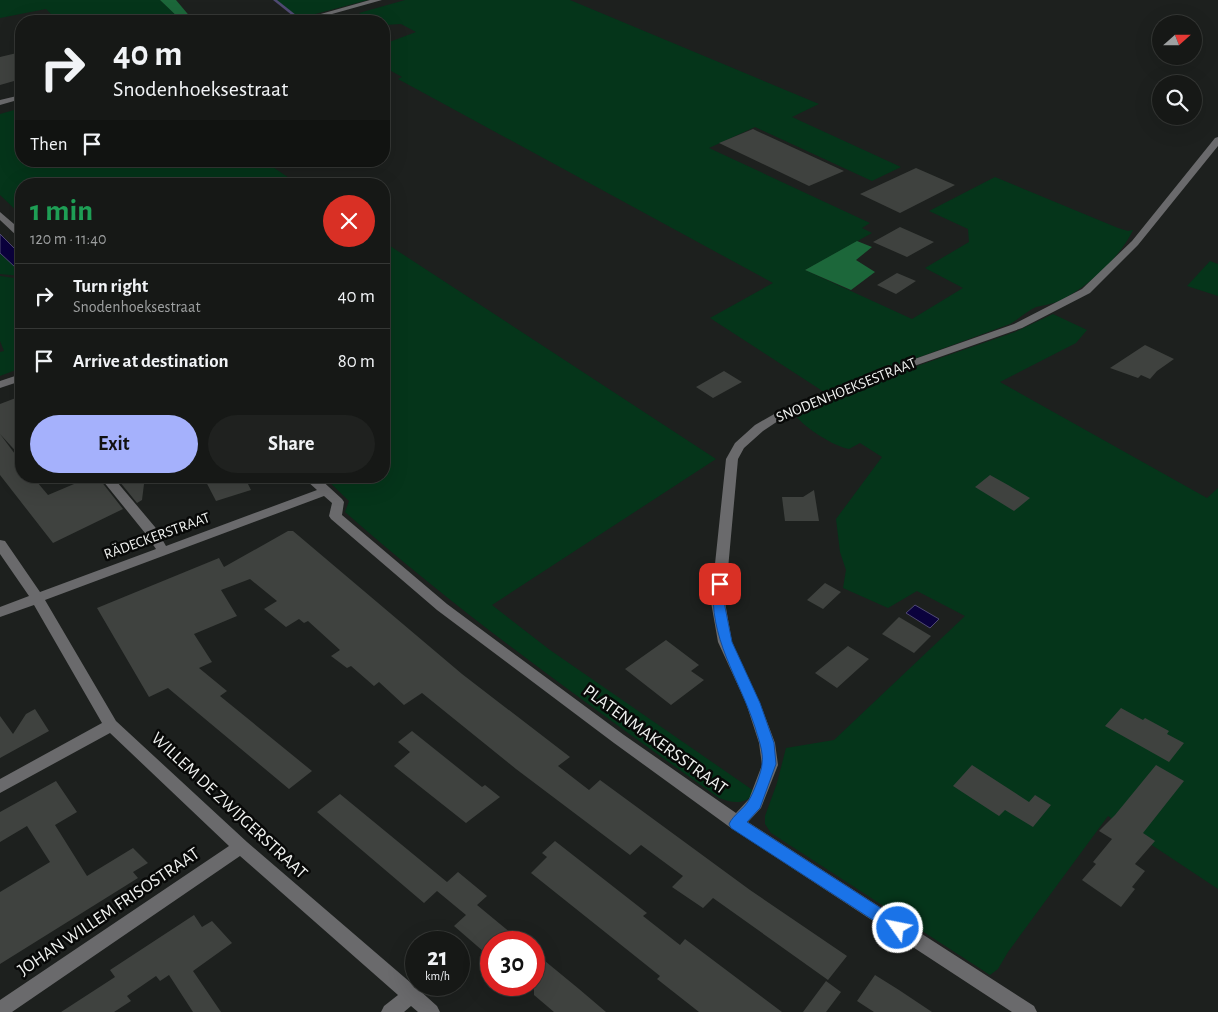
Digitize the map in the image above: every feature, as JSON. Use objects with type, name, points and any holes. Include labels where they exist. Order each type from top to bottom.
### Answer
[{"type":"street","points":[[322,15],[378,0]]},
{"type":"street","points":[[0,103],[15,99]]},
{"type":"street","name":"SNODENHOEKSESTRAAT","points":[[737,824],[755,804],[770,764],[767,743],[753,703],[725,642],[718,602],[732,459],[739,446],[759,428],[780,415],[876,376],[1018,326],[1086,291],[1135,243],[1218,140]]},
{"type":"street","points":[[0,215],[15,229]]},
{"type":"street","points":[[0,385],[15,379]]},
{"type":"street","points":[[110,483],[150,530],[163,551]]},
{"type":"street","name":"PLATENMAKERSSTRAAT","points":[[317,483],[338,502],[335,516],[442,607],[592,720],[737,824],[1028,1012]]},
{"type":"street","name":"RÄDECKERSTRAAT","points":[[0,612],[326,491]]},
{"type":"street","name":"WILLEM DE ZWIJGERSTRAAT","points":[[0,544],[37,598],[111,725],[241,847],[405,989]]},
{"type":"street","points":[[0,787],[111,725]]},
{"type":"street","name":"JOHAN WILLEM FRISOSTRAAT","points":[[0,1010],[241,847]]},
{"type":"street","points":[[390,1012],[411,996]]},
{"type":"street","name":"WILLEM DE ZWIJGERSTRAAT","points":[[413,996],[431,1012]]},
{"type":"green space","points":[[0,0],[160,0],[176,15],[52,15],[46,9],[0,18]]},
{"type":"green space","points":[[160,0],[176,0],[189,15],[176,15]]},
{"type":"green space","points":[[275,0],[368,0],[312,15],[294,15]]},
{"type":"green space","points":[[405,0],[570,0],[819,104],[792,117],[901,167],[872,181],[755,127],[709,148],[870,223],[862,228],[872,233],[805,270],[912,319],[963,288],[925,268],[969,242],[968,229],[929,211],[995,177],[1118,228],[1128,231],[1133,230],[1120,251],[1102,271],[1081,288],[1059,301],[1036,307],[1010,324],[824,392],[710,318],[773,283],[398,79],[402,77],[390,70],[390,42],[416,32],[401,24],[390,25],[390,15],[362,15],[359,13]]},
{"type":"green space","points":[[15,110],[15,167],[273,167],[289,178],[15,178],[15,209],[0,195],[0,114]]},
{"type":"green space","points":[[857,241],[872,247],[856,260],[875,272],[851,290],[805,270]]},
{"type":"green space","points":[[390,246],[716,459],[492,605],[550,650],[754,791],[751,796],[739,802],[719,798],[528,660],[435,588],[345,512],[349,501],[330,483],[390,483]]},
{"type":"green space","points":[[0,253],[15,266],[15,275],[0,274]]},
{"type":"green space","points":[[1210,261],[1218,264],[1218,296],[1187,286]]},
{"type":"green space","points":[[0,276],[15,278],[15,370],[0,376],[0,352],[4,351],[0,341]]},
{"type":"green space","points":[[1053,314],[1087,330],[1076,343],[1000,382],[1207,498],[1218,488],[1218,889],[1108,816],[1008,952],[998,969],[990,975],[771,833],[765,824],[765,816],[777,783],[786,748],[834,740],[965,616],[917,591],[888,608],[843,588],[846,570],[840,552],[836,519],[882,457],[860,443],[849,449],[835,444],[812,431],[795,415],[854,388],[1015,332]]},
{"type":"shaded area","points":[[0,234],[15,249],[15,267],[0,253]]},
{"type":"shaded area","points":[[915,605],[939,619],[930,628],[906,613]]},
{"type":"building","points":[[15,53],[15,81],[0,85],[0,57]]},
{"type":"building","points":[[753,129],[844,171],[809,186],[719,143]]},
{"type":"building","points":[[916,168],[955,185],[900,213],[860,194]]},
{"type":"building","points":[[900,227],[934,242],[907,257],[873,242]]},
{"type":"building","points":[[897,273],[916,281],[896,294],[877,285]]},
{"type":"building","points":[[1145,345],[1174,359],[1157,371],[1150,379],[1141,375],[1138,378],[1110,368]]},
{"type":"building","points":[[724,371],[742,382],[713,398],[696,387]]},
{"type":"building","points":[[15,398],[15,450],[0,434],[0,404]]},
{"type":"building","points":[[0,434],[15,454],[15,483],[38,483],[48,495],[76,483],[103,483],[123,509],[53,543],[0,475]]},
{"type":"building","points":[[990,475],[1030,498],[1014,511],[975,487]]},
{"type":"building","points":[[121,483],[144,483],[142,500],[137,503]]},
{"type":"building","points":[[207,483],[248,483],[251,490],[216,501]]},
{"type":"building","points":[[814,490],[819,521],[785,521],[782,497],[803,497]]},
{"type":"building","points":[[288,531],[293,531],[462,674],[570,757],[558,766],[589,790],[600,780],[750,890],[847,956],[828,980],[713,898],[703,908],[672,887],[683,876],[641,845],[630,855],[516,769],[422,693],[404,705],[379,682],[374,686],[351,666],[347,668],[331,656],[340,650],[308,621],[304,623],[299,619],[286,627],[264,609],[277,601],[250,579],[221,590],[237,616],[194,634],[212,662],[199,668],[227,691],[220,696],[312,771],[289,789],[168,688],[149,697],[97,608],[219,558],[224,567]]},
{"type":"building","points":[[825,583],[841,592],[823,609],[807,600]]},
{"type":"building","points":[[899,617],[931,636],[914,653],[882,634]]},
{"type":"building","points":[[666,640],[699,665],[691,671],[704,680],[671,705],[625,669]]},
{"type":"building","points":[[848,646],[869,659],[837,688],[815,673]]},
{"type":"building","points":[[1121,708],[1169,731],[1167,734],[1184,743],[1169,762],[1105,726]]},
{"type":"building","points":[[35,709],[49,731],[0,758],[0,716],[13,734],[26,714]]},
{"type":"building","points":[[412,731],[482,787],[485,785],[500,797],[466,823],[394,766],[410,752],[398,742]]},
{"type":"building","points":[[972,765],[1029,802],[1035,795],[1051,805],[1033,827],[1005,810],[999,816],[953,786]]},
{"type":"building","points":[[1156,765],[1184,781],[1143,833],[1155,841],[1135,864],[1145,871],[1132,887],[1135,889],[1121,907],[1082,880],[1096,864],[1093,862],[1112,839],[1099,831],[1115,815]]},
{"type":"building","points":[[56,781],[77,812],[55,825],[87,876],[133,848],[148,863],[133,872],[138,878],[0,964],[0,892],[50,862],[27,826],[0,842],[0,812]]},
{"type":"building","points":[[340,794],[447,882],[458,872],[487,896],[477,905],[509,931],[480,931],[480,948],[470,940],[470,931],[460,931],[454,926],[466,915],[437,891],[424,903],[317,812]]},
{"type":"building","points":[[555,841],[647,913],[643,916],[680,945],[685,939],[782,1012],[699,1012],[657,979],[660,976],[531,873],[547,857],[542,853]]},
{"type":"building","points":[[194,915],[202,927],[212,921],[232,943],[193,971],[221,1012],[193,1012],[169,975],[160,981],[156,976],[127,996],[131,1001],[114,1012],[61,1012],[115,977],[110,970]]},
{"type":"building","points":[[545,961],[606,1012],[554,1012],[535,996],[545,996]]},
{"type":"building","points":[[875,975],[932,1012],[874,1012],[857,1001]]},
{"type":"building","points":[[826,981],[841,992],[826,1012],[803,1012]]},
{"type":"waterway","points":[[275,0],[294,15]]},
{"type":"route","points":[[720,584],[718,602],[725,642],[753,703],[767,743],[770,764],[755,804],[737,824],[898,928]]}]
